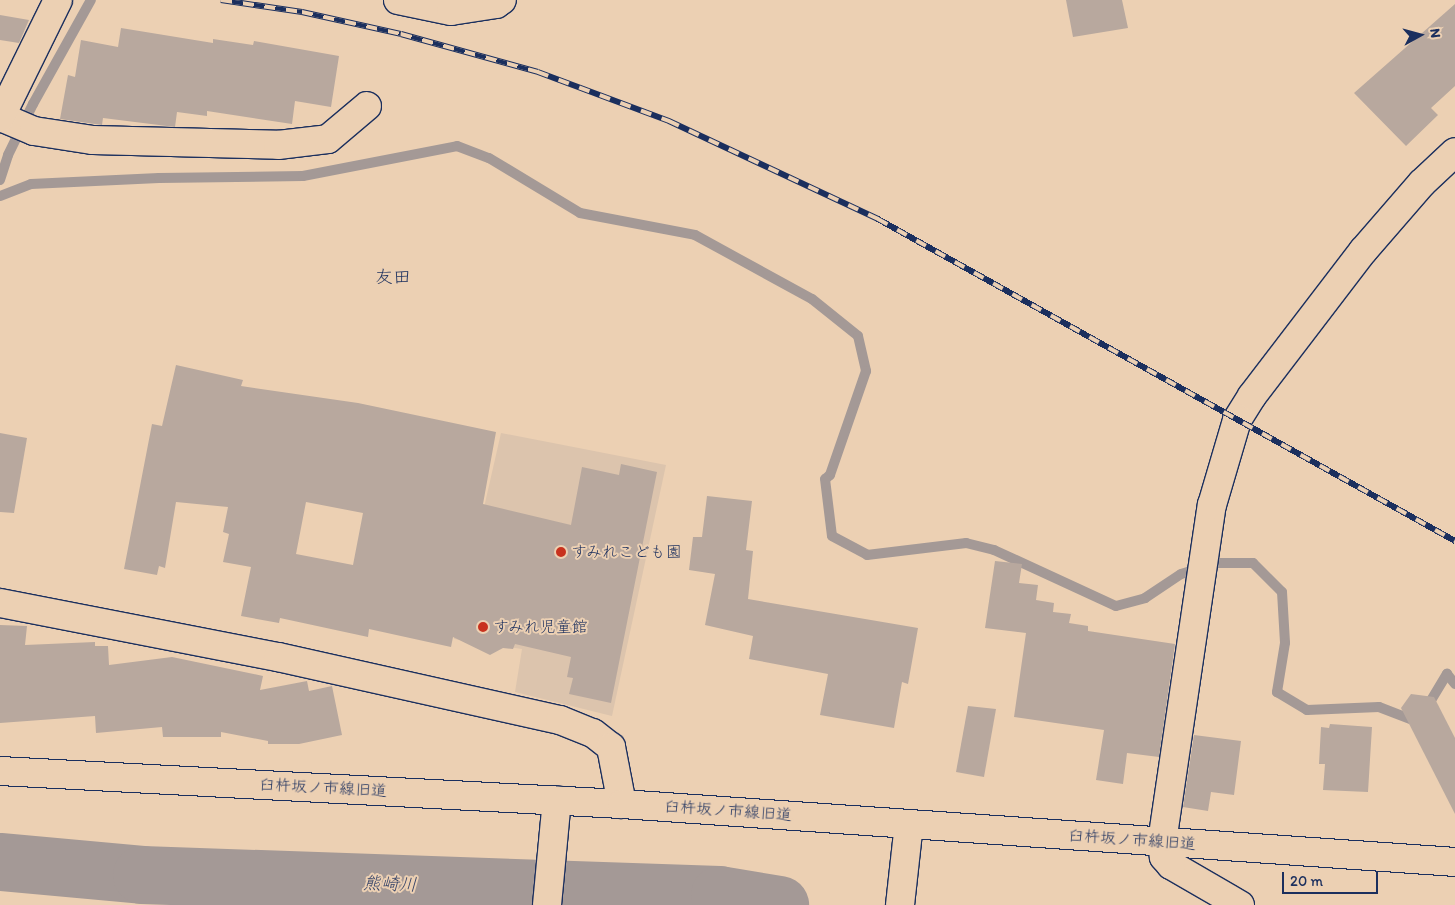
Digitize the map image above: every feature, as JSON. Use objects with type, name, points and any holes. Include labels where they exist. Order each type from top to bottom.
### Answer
[{"type":"street","points":[[58,0],[3,119],[34,131],[93,140],[278,145],[328,139],[367,106]]},
{"type":"street","points":[[398,0],[451,11],[496,4],[502,0]]},
{"type":"street","points":[[1240,905],[1171,865],[1164,857],[1162,842],[1212,505],[1237,420],[1363,252],[1422,183],[1455,152]]},
{"type":"street","points":[[0,603],[250,652],[560,720],[593,733],[611,747],[622,804]]},
{"type":"street","name":"臼杵坂ノ市線旧道","points":[[0,772],[622,804],[1455,862]]},
{"type":"street","points":[[547,905],[557,800]]},
{"type":"street","points":[[900,905],[909,824]]},
{"type":"shaded area","name":"すみれこども園","points":[[501,433],[666,465],[612,716],[515,692],[522,649],[454,639]]},
{"type":"building","points":[[1066,0],[1122,0],[1128,28],[1073,37]]},
{"type":"building","points":[[1455,4],[1455,86],[1431,108],[1438,115],[1406,146],[1354,93]]},
{"type":"building","points":[[0,15],[29,20],[19,43],[0,40]]},
{"type":"building","points":[[121,28],[213,43],[213,39],[253,45],[254,41],[339,56],[331,107],[295,101],[292,124],[207,111],[207,116],[177,112],[175,127],[103,118],[102,125],[60,119],[68,75],[75,77],[81,40],[118,47]]},
{"type":"building","points":[[176,365],[243,380],[241,386],[358,403],[496,432],[483,504],[571,525],[582,467],[619,475],[621,464],[657,472],[611,703],[569,694],[573,678],[567,677],[571,657],[515,644],[513,649],[503,648],[490,655],[453,637],[451,647],[369,629],[368,637],[280,618],[279,623],[241,616],[251,567],[223,562],[229,534],[223,532],[228,507],[176,502],[165,568],[159,566],[157,575],[124,569],[152,424],[162,426]],"holes":[[[306,502],[363,513],[353,565],[296,554]]]},
{"type":"building","points":[[0,433],[27,438],[14,513],[0,512]]},
{"type":"building","points":[[707,496],[752,501],[746,550],[753,551],[748,599],[918,628],[908,684],[902,682],[894,728],[820,715],[828,674],[749,659],[753,636],[705,625],[715,574],[689,570],[693,537],[702,537]]},
{"type":"building","points":[[995,561],[1022,564],[1019,583],[1038,585],[1036,600],[1054,603],[1053,612],[1071,614],[1069,623],[1088,626],[1088,631],[1175,644],[1159,757],[1127,753],[1123,784],[1096,780],[1104,730],[1014,717],[1026,633],[985,628]]},
{"type":"building","points":[[0,625],[27,626],[25,645],[95,642],[95,646],[108,646],[109,665],[172,657],[263,676],[260,690],[307,681],[309,691],[332,686],[342,735],[299,744],[268,744],[268,741],[221,732],[221,737],[163,737],[162,727],[96,733],[95,716],[0,723]]},
{"type":"building","points":[[1411,694],[1434,697],[1455,738],[1455,814],[1401,708]]},
{"type":"building","points":[[968,706],[996,709],[984,777],[956,772]]},
{"type":"building","points":[[1330,724],[1372,727],[1368,792],[1323,790],[1325,764],[1319,764],[1321,727],[1329,728]]},
{"type":"building","points":[[1194,735],[1241,741],[1234,795],[1211,792],[1208,811],[1183,807]]},
{"type":"waterway","points":[[0,180],[8,155],[33,104],[91,0]]},
{"type":"waterway","points":[[0,196],[31,184],[159,178],[303,176],[457,146],[489,158],[580,213],[695,235],[812,299],[858,336],[866,371],[830,475],[825,479],[832,536],[867,555],[966,543],[994,550],[1116,606],[1145,598],[1181,574],[1218,563],[1253,563],[1282,592],[1285,643],[1277,692],[1307,710],[1379,707],[1418,722]]},
{"type":"waterway","points":[[1427,707],[1447,674],[1455,684]]},
{"type":"waterway","name":"熊崎川","points":[[0,862],[142,875],[720,895],[780,905]]},
{"type":"railway","points":[[221,0],[302,12],[401,34],[538,72],[669,121],[878,219],[1455,541]]},
{"type":"place","name":"すみれこども園","points":[[561,552]]},
{"type":"place","name":"すみれ児童館","points":[[483,627]]},
{"type":"district","name":"友田","points":[[393,277]]}]
